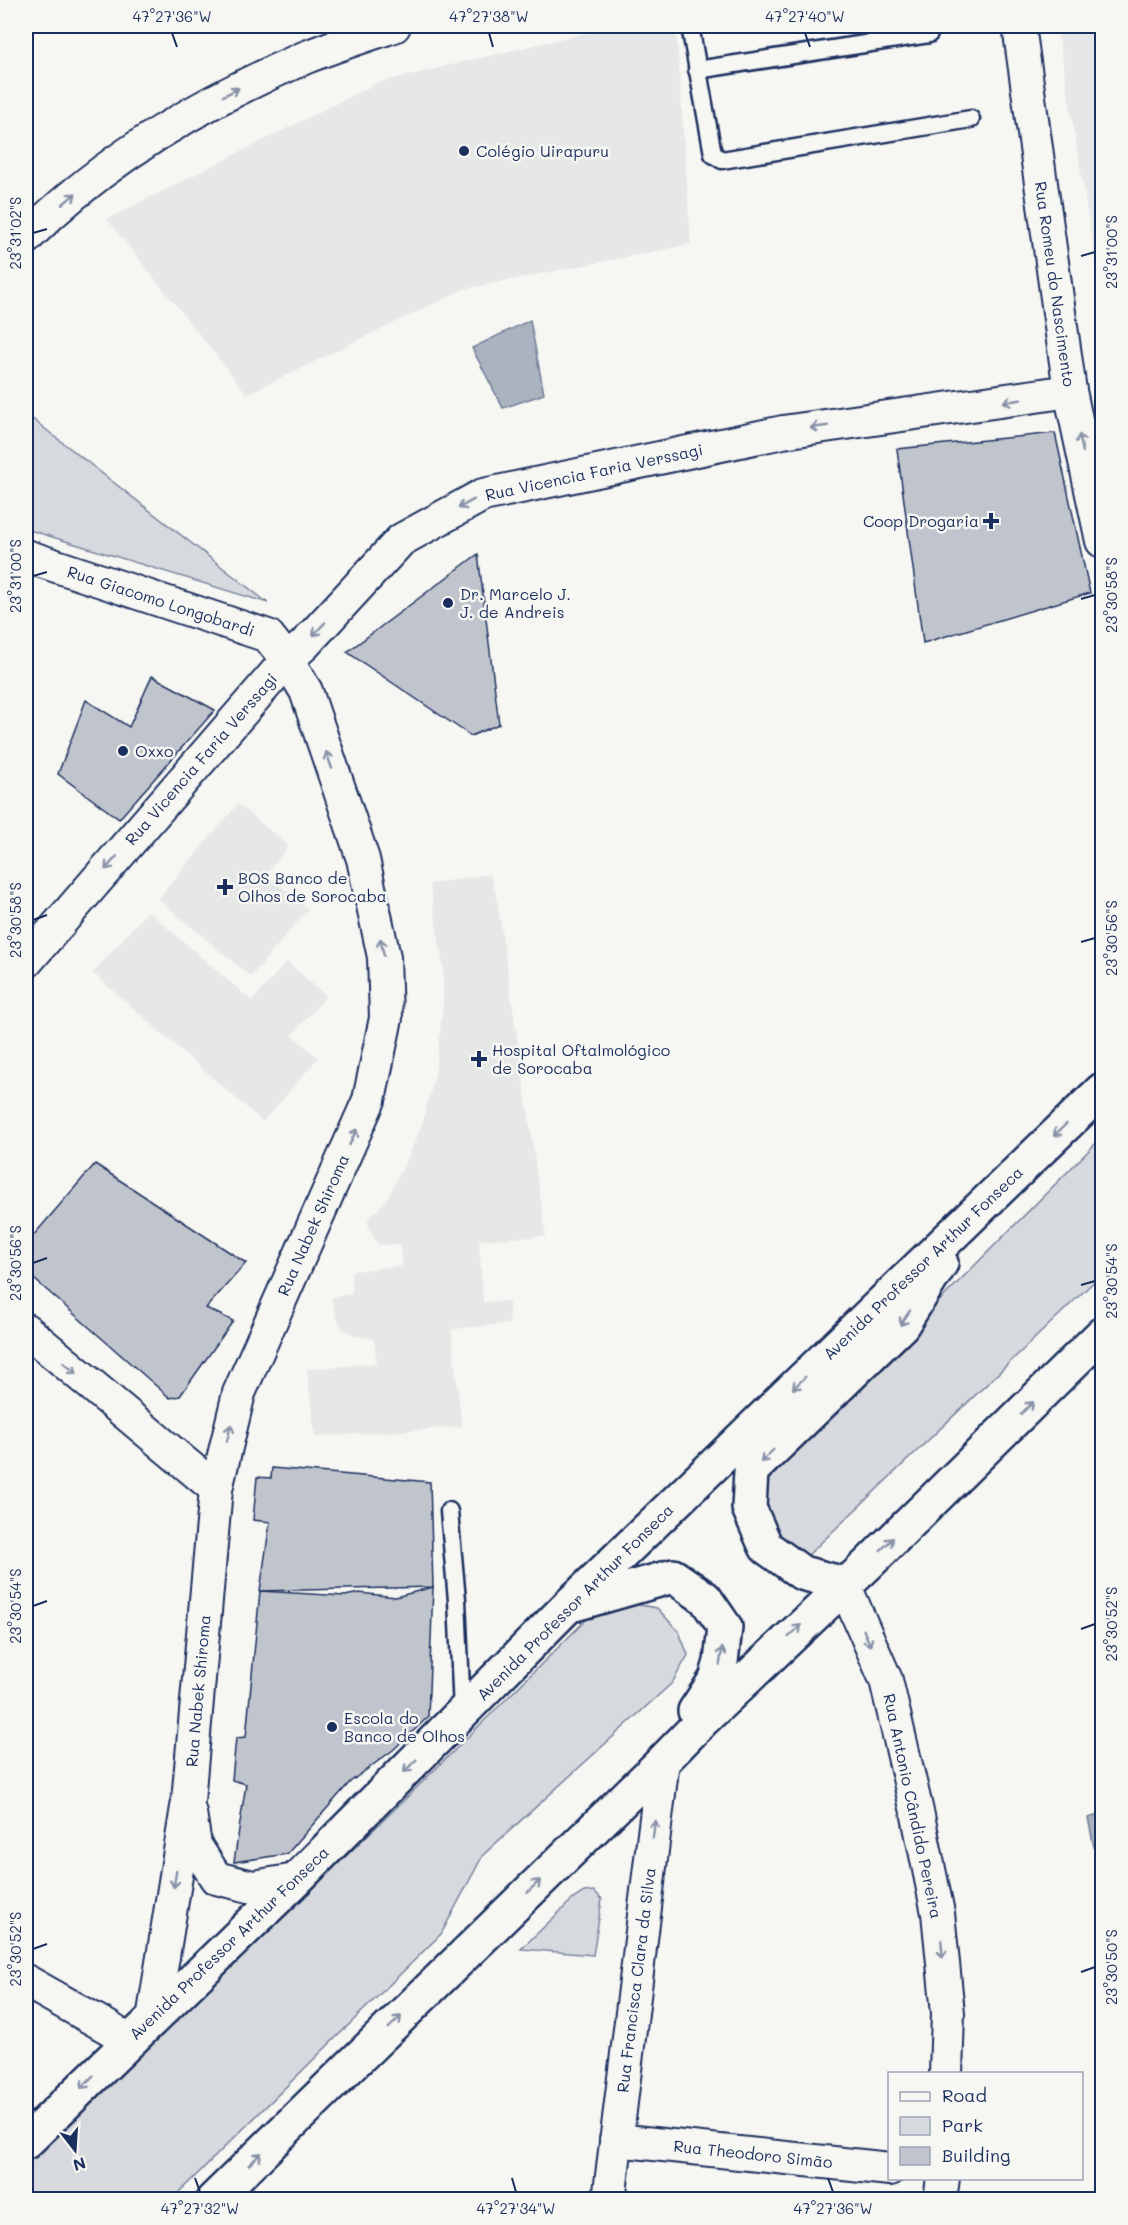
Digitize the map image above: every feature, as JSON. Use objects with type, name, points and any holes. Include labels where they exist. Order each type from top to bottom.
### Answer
[{"type":"street","points":[[26,238],[111,164],[198,109],[306,57],[394,26]]},
{"type":"street","name":"Rua Romeu do Nascimento","points":[[1019,26],[1070,391],[1102,541]]},
{"type":"street","name":"Rua Vicencia Faria Verssagi","points":[[26,962],[287,660],[304,645],[401,540],[483,495],[783,432],[1070,391]]},
{"type":"street","name":"Rua Giacomo Longobardi","points":[[26,556],[268,636],[287,660]]},
{"type":"street","name":"Rua Nabek Shiroma","points":[[153,2019],[188,1801],[216,1489],[239,1393],[369,1100],[386,1018],[384,957],[363,859],[306,691],[287,660]]},
{"type":"street","name":"Avenida Professor Arthur Fonseca","points":[[26,2142],[296,1880],[569,1605],[1102,1090]]},
{"type":"street","points":[[844,1584],[802,1573],[766,1547],[749,1508],[751,1471],[902,1325],[970,1216]]},
{"type":"street","points":[[26,1330],[216,1489]]},
{"type":"street","points":[[213,2199],[1102,1334]]},
{"type":"street","points":[[569,1605],[673,1576],[705,1599],[724,1627],[721,1662],[716,1679],[663,1761]]},
{"type":"street","name":"Rua Antonio Cândido Pereira","points":[[844,1584],[886,1680],[918,1815],[938,1912],[948,2013],[946,2072]]},
{"type":"street","name":"Rua Francisca Clara da Silva","points":[[609,2199],[663,1761]]},
{"type":"street","name":"Rua Nabek Shiroma","points":[[188,1801],[195,1845],[216,1878],[253,1887],[296,1880]]},
{"type":"street","points":[[26,1981],[129,2041]]},
{"type":"street","name":"Rua Theodoro Simão","points":[[616,2140],[888,2169]]},
{"type":"street","points":[[940,2199],[943,2180]]},
{"type":"lane","points":[[690,26],[713,154],[722,160],[972,119]]},
{"type":"lane","points":[[697,70],[929,33]]},
{"type":"lane","points":[[449,1511],[457,1600],[462,1713]]},
{"type":"shaded area","name":"Colégio Uirapuru","points":[[614,26],[676,26],[691,244],[464,289],[247,394],[107,219],[377,83]]},
{"type":"shaded area","points":[[1057,26],[1102,26],[1102,301]]},
{"type":"shaded area","points":[[530,320],[544,394],[503,408],[472,348]]},
{"type":"shaded area","name":"BOS Banco de Olhos de Sorocaba","points":[[238,804],[289,846],[266,874],[308,909],[251,977],[158,899]]},
{"type":"shaded area","points":[[490,874],[497,899],[546,1236],[479,1240],[483,1302],[509,1301],[509,1324],[451,1329],[462,1427],[315,1437],[307,1369],[377,1363],[374,1339],[354,1336],[342,1328],[336,1317],[331,1297],[352,1294],[352,1271],[402,1266],[400,1244],[378,1245],[369,1228],[368,1220],[386,1200],[408,1158],[422,1125],[435,1075],[443,1004],[443,967],[430,884]]},
{"type":"shaded area","points":[[148,911],[252,1001],[287,962],[326,996],[292,1035],[318,1058],[263,1122],[93,973]]},
{"type":"shaded area","points":[[1102,1814],[1102,1876],[1100,1876],[1088,1818]]},
{"type":"green space","points":[[26,414],[268,603],[26,529]]},
{"type":"green space","points":[[1102,1137],[1102,1274],[806,1557],[777,1541],[761,1481]]},
{"type":"green space","points":[[628,1603],[657,1608],[679,1632],[688,1655],[672,1683],[483,1855],[441,1934],[172,2199],[26,2200],[26,2163],[395,1809],[590,1616]]},
{"type":"green space","points":[[594,1891],[602,1899],[593,1955],[521,1949],[573,1899],[584,1892]]},
{"type":"building","name":"Coop Drogaria","points":[[1055,433],[1090,593],[923,643],[897,449]]},
{"type":"building","name":"Dr. Marcelo J. J. de Andreis","points":[[478,554],[499,724],[471,736],[347,652]]},
{"type":"building","name":"Oxxo","points":[[152,676],[215,710],[119,819],[58,774],[86,700],[129,727]]},
{"type":"building","points":[[95,1164],[246,1263],[206,1308],[233,1321],[180,1396],[170,1398],[26,1272],[26,1244]]},
{"type":"building","points":[[272,1468],[430,1482],[433,1587],[260,1591],[270,1522],[253,1520],[257,1477],[271,1478]]},
{"type":"building","name":"Escola do Banco de Olhos","points":[[433,1587],[428,1717],[393,1750],[350,1782],[287,1854],[234,1862],[246,1784],[232,1780],[236,1738],[246,1737],[260,1591],[345,1596],[359,1593],[396,1597]]},
{"type":"place","name":"Colégio Uirapuru","points":[[464,151]]},
{"type":"place","name":"Coop Drogaria","points":[[991,521]]},
{"type":"place","name":"Dr. Marcelo J. J. de Andreis","points":[[448,603]]},
{"type":"place","name":"Oxxo","points":[[123,751]]},
{"type":"place","name":"BOS Banco de Olhos de Sorocaba","points":[[225,887]]},
{"type":"place","name":"Hospital Oftalmológico de Sorocaba","points":[[479,1059]]},
{"type":"place","name":"Escola do Banco de Olhos","points":[[332,1727]]}]
